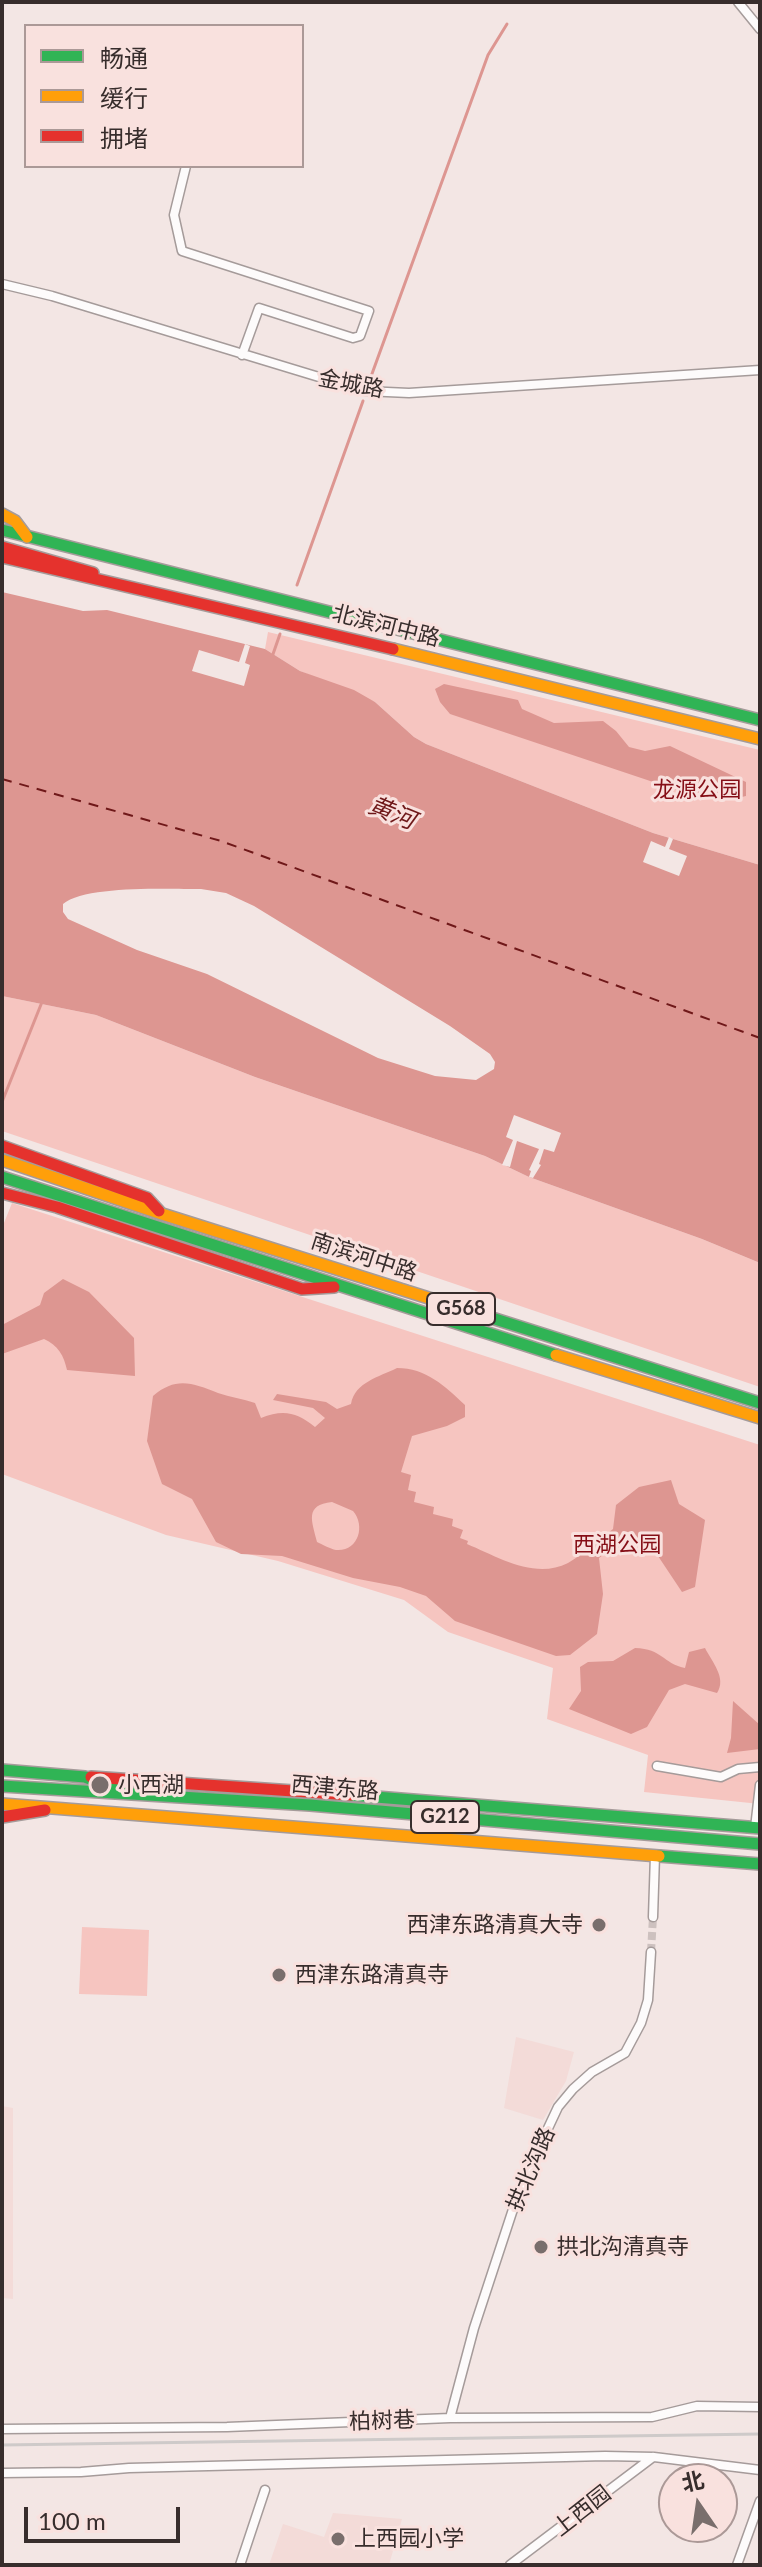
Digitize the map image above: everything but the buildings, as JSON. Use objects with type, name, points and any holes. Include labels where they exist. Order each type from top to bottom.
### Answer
[{"type":"main road","points":[[2,514],[15,521],[27,537]]},
{"type":"main road","name":"北滨河中路","points":[[2,530],[760,720]]},
{"type":"main road","points":[[2,547],[79,567],[122,584]]},
{"type":"main road","name":"北滨河中路","points":[[2,557],[760,739]]},
{"type":"main road","points":[[2,1146],[147,1198],[162,1214]]},
{"type":"main road","name":"南滨河中路","points":[[2,1160],[162,1214],[760,1403]]},
{"type":"main road","name":"南滨河中路","points":[[2,1177],[760,1418]]},
{"type":"main road","points":[[2,1193],[57,1207],[302,1289],[343,1286]]},
{"type":"main road","points":[[2,1770],[85,1777],[130,1794]]},
{"type":"main road","name":"西津东路","points":[[85,1777],[396,1798],[758,1828]]},
{"type":"main road","name":"西津东路","points":[[2,1786],[310,1805],[760,1844]]},
{"type":"main road","name":"西津东路","points":[[2,1804],[760,1864]]},
{"type":"main road","name":"西津东路","points":[[2,1817],[55,1808]]},
{"type":"street","points":[[738,2],[760,29]]},
{"type":"street","points":[[186,168],[174,215],[182,251],[369,311],[360,336],[353,338],[259,308],[242,355]]},
{"type":"street","name":"金城路","points":[[2,284],[52,296],[352,389],[380,392],[760,370]]},
{"type":"street","points":[[657,1766],[721,1777],[738,1769],[760,1767]]},
{"type":"street","points":[[758,1828],[760,1785]]},
{"type":"street","points":[[653,1917],[655,1855]]},
{"type":"street","name":"拱北沟路","points":[[450,2418],[474,2328],[520,2188],[558,2107],[592,2072],[625,2053],[641,2023],[648,2000],[651,1952]]},
{"type":"street","name":"柏树巷","points":[[2,2429],[227,2427],[450,2418],[652,2417],[697,2406],[760,2407]]},
{"type":"street","points":[[2,2473],[654,2457],[760,2470]]},
{"type":"street","name":"上西园","points":[[510,2565],[654,2457]]},
{"type":"street","points":[[240,2565],[265,2490]]},
{"type":"street","points":[[737,2565],[760,2501]]},
{"type":"shaded area","points":[[516,2037],[574,2052],[566,2081],[543,2120],[504,2108]]},
{"type":"shaded area","points":[[2,2106],[13,2108],[13,2299],[2,2298]]},
{"type":"shaded area","name":"上西园小学","points":[[333,2513],[402,2519],[389,2565],[269,2565],[283,2524],[324,2537]]},
{"type":"green space","name":"龙源公园","points":[[268,632],[760,750],[760,865],[653,833],[426,744],[375,702],[300,671],[265,649]]},
{"type":"green space","points":[[2,996],[96,1015],[255,1077],[485,1156],[529,1177],[760,1263],[760,1387],[2,1131]]},
{"type":"green space","name":"西湖公园","points":[[12,1203],[760,1445],[760,1804],[644,1792],[648,1755],[547,1719],[553,1668],[448,1632],[404,1600],[278,1561],[166,1535],[2,1474],[2,1228]]},
{"type":"green space","points":[[82,1927],[149,1930],[147,1996],[79,1994]]},
{"type":"water","name":"黄河","points":[[2,592],[83,611],[107,610],[265,649],[300,671],[354,690],[375,702],[426,744],[653,833],[760,865],[760,1263],[529,1177],[485,1156],[255,1077],[96,1015],[2,996]],"holes":[[[201,889],[226,893],[254,906],[450,1026],[490,1054],[495,1062],[494,1069],[476,1080],[435,1076],[378,1058],[207,974],[137,950],[68,919],[63,912],[63,904],[74,898],[108,891]]]},
{"type":"water","points":[[444,684],[518,700],[522,709],[554,723],[603,721],[629,747],[645,751],[670,746],[746,782],[746,796],[733,799],[704,790],[692,795],[450,714],[440,702],[435,689]]},
{"type":"water","points":[[63,1279],[89,1292],[134,1338],[135,1376],[67,1370],[60,1352],[44,1339],[2,1354],[2,1325],[40,1305],[44,1293]]},
{"type":"water","points":[[397,1368],[426,1375],[465,1405],[465,1417],[412,1436],[401,1472],[411,1475],[408,1490],[416,1492],[414,1502],[434,1507],[433,1514],[453,1519],[452,1526],[463,1530],[460,1538],[468,1541],[467,1544],[517,1565],[555,1568],[574,1559],[613,1529],[616,1505],[639,1487],[671,1480],[679,1504],[705,1520],[695,1587],[682,1592],[658,1556],[623,1540],[599,1558],[603,1594],[597,1634],[570,1655],[556,1656],[455,1621],[426,1596],[400,1587],[353,1578],[282,1556],[241,1554],[216,1542],[192,1499],[162,1484],[147,1441],[153,1396],[169,1386],[185,1383],[201,1386],[255,1403],[261,1418],[290,1414],[315,1427],[325,1418],[313,1408],[273,1400],[277,1394],[326,1402],[337,1409],[351,1404],[357,1390],[363,1385]],"holes":[[[332,1502],[353,1511],[359,1530],[350,1547],[336,1550],[317,1542],[312,1515],[317,1507]]]},
{"type":"water","points":[[635,1648],[657,1653],[685,1668],[689,1652],[705,1648],[719,1676],[717,1693],[685,1684],[669,1690],[647,1727],[631,1734],[569,1709],[581,1691],[580,1667],[588,1662],[613,1661]]},
{"type":"water","points":[[733,1701],[760,1725],[760,1749],[727,1753]]},
{"type":"pier","points":[[245,644],[250,646],[245,663],[250,665],[244,686],[192,671],[199,650],[239,662]]},
{"type":"pier","points":[[669,837],[673,839],[669,849],[687,856],[679,876],[643,862],[651,841],[665,847]]},
{"type":"pier","points":[[514,1115],[561,1133],[554,1152],[544,1149],[541,1165],[533,1178],[529,1177],[529,1170],[539,1149],[517,1141],[510,1167],[502,1165],[513,1140],[506,1137]]},
{"type":"waterway","points":[[369,382],[488,55],[507,24]]},
{"type":"waterway","points":[[297,585],[363,401]]},
{"type":"waterway","points":[[272,657],[280,634]]},
{"type":"waterway","points":[[2,1102],[42,1002]]},
{"type":"ferry route","points":[[2,779],[221,841],[760,1038]]},
{"type":"tunnel","points":[[651,1952],[653,1917]]},
{"type":"railway","points":[[2,2445],[760,2434]]},
{"type":"traffic: fast","points":[[2,530],[760,720]]},
{"type":"traffic: fast","points":[[2,1177],[556,1355]]},
{"type":"traffic: fast","points":[[454,1306],[760,1403]]},
{"type":"traffic: fast","points":[[2,1770],[85,1777],[116,1789]]},
{"type":"traffic: fast","points":[[2,1786],[310,1805],[760,1844]]},
{"type":"traffic: fast","points":[[351,1795],[760,1828]]},
{"type":"traffic: fast","points":[[659,1856],[760,1864]]},
{"type":"traffic: slow","points":[[2,514],[15,521],[27,537]]},
{"type":"traffic: slow","points":[[393,649],[760,739]]},
{"type":"traffic: slow","points":[[2,1160],[454,1306]]},
{"type":"traffic: slow","points":[[556,1355],[760,1418]]},
{"type":"traffic: slow","points":[[2,1804],[659,1856]]},
{"type":"traffic: jam","points":[[2,547],[93,573]]},
{"type":"traffic: jam","points":[[2,557],[393,649]]},
{"type":"traffic: jam","points":[[2,1146],[147,1198],[159,1211]]},
{"type":"traffic: jam","points":[[2,1193],[57,1207],[302,1289],[334,1287]]},
{"type":"traffic: jam","points":[[91,1777],[351,1795]]},
{"type":"traffic: jam","points":[[2,1817],[45,1810]]},
{"type":"place","name":"小西湖","points":[[100,1785]]},
{"type":"place","name":"西津东路清真大寺","points":[[599,1925]]},
{"type":"place","name":"西津东路清真寺","points":[[279,1975]]},
{"type":"place","name":"拱北沟清真寺","points":[[541,2247]]},
{"type":"place","name":"上西园小学","points":[[338,2539]]}]
